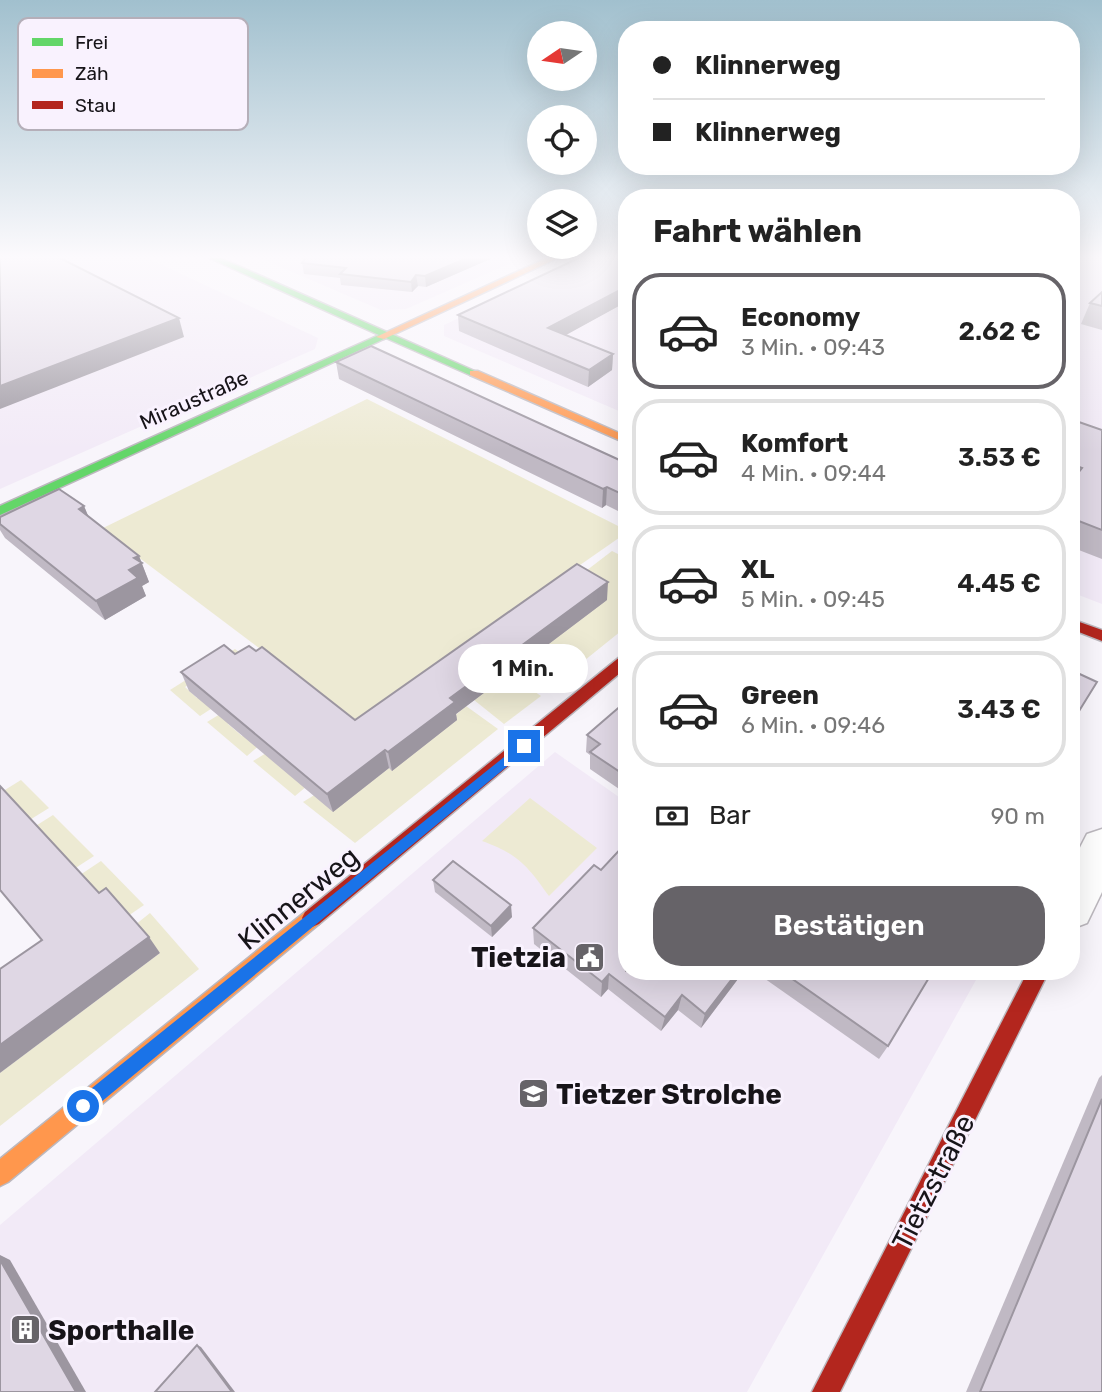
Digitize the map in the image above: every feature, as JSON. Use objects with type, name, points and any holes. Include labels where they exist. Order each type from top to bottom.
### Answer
[{"type":"street","points":[[355,321],[618,436]]},
{"type":"street","name":"Miraustraße","points":[[0,511],[417,321]]},
{"type":"street","points":[[1080,627],[1102,636]]},
{"type":"street","name":"Klinnerweg","points":[[0,1174],[618,667]]},
{"type":"street","points":[[1080,891],[1102,847]]},
{"type":"street","name":"Tietzstraße","points":[[826,1392],[1035,980]]},
{"type":"shaded area","points":[[0,321],[282,321],[318,338],[315,349],[0,489]]},
{"type":"shaded area","points":[[453,321],[618,321],[618,411],[444,336],[444,325]]},
{"type":"shaded area","points":[[1080,321],[1102,321],[1102,604],[1080,595]]},
{"type":"shaded area","points":[[367,399],[618,526],[618,539],[356,721],[101,529]]},
{"type":"shaded area","points":[[612,551],[618,554],[618,633],[549,689],[517,668],[578,577]]},
{"type":"shaded area","points":[[235,649],[255,664],[203,676],[185,687],[197,698],[204,694],[217,705],[200,716],[170,690]]},
{"type":"shaded area","points":[[509,674],[541,696],[504,724],[474,700]]},
{"type":"shaded area","points":[[466,706],[498,729],[355,843],[303,802],[316,794],[333,811],[389,768],[392,770]]},
{"type":"shaded area","points":[[225,711],[234,719],[228,724],[242,736],[249,732],[262,743],[247,756],[207,722]]},
{"type":"shaded area","points":[[271,750],[275,763],[307,786],[295,796],[253,761]]},
{"type":"shaded area","name":"Tietzer Strolche","points":[[555,752],[618,796],[618,980],[976,980],[747,1392],[0,1392],[0,1225]]},
{"type":"shaded area","points":[[21,780],[49,808],[28,821],[0,793]]},
{"type":"shaded area","points":[[530,798],[597,848],[549,896],[521,862],[482,841]]},
{"type":"shaded area","points":[[53,815],[94,856],[74,869],[34,827]]},
{"type":"shaded area","points":[[101,861],[144,905],[128,916],[112,910],[80,875]]},
{"type":"shaded area","points":[[150,913],[199,969],[0,1126],[0,1073],[160,953],[135,925]]},
{"type":"building","points":[[0,321],[171,321],[0,386]]},
{"type":"building","points":[[472,321],[561,321],[548,328],[613,354],[589,370]]},
{"type":"building","points":[[371,346],[618,459],[618,492],[607,487],[603,489],[336,362]]},
{"type":"building","points":[[1080,422],[1102,430],[1102,530],[1080,521]]},
{"type":"building","points":[[59,489],[84,506],[79,509],[139,556],[134,558],[142,563],[129,570],[138,578],[96,601],[0,524],[0,517]]},
{"type":"building","points":[[577,564],[608,582],[450,698],[455,702],[327,794],[181,672],[224,645],[235,654],[249,646],[256,651],[262,647],[355,720]]},
{"type":"building","points":[[1080,674],[1097,682],[1080,709]]},
{"type":"building","points":[[618,708],[618,771],[590,752],[600,744],[587,735]]},
{"type":"building","points":[[0,786],[99,893],[106,888],[149,937],[0,1045],[0,969],[42,940],[0,890]]},
{"type":"building","name":"Tietzia","points":[[618,852],[618,980],[731,980],[705,1014],[682,995],[665,1017],[609,974],[602,982],[533,928],[594,865],[601,870]]},
{"type":"building","points":[[453,861],[511,905],[491,926],[433,880]]},
{"type":"building","points":[[794,980],[928,980],[888,1046]]},
{"type":"building","points":[[1102,1099],[1102,1392],[980,1392]]},
{"type":"building","name":"Sporthalle","points":[[0,1260],[76,1392],[0,1392]]},
{"type":"building","points":[[197,1345],[232,1392],[155,1392]]},
{"type":"traffic: fast","points":[[356,321],[474,373]]},
{"type":"traffic: fast","points":[[0,511],[381,337]]},
{"type":"traffic: slow","points":[[381,337],[416,321]]},
{"type":"traffic: slow","points":[[474,373],[618,436]]},
{"type":"traffic: slow","points":[[0,1174],[312,918]]},
{"type":"traffic: jam","points":[[1080,627],[1102,636]]},
{"type":"traffic: jam","points":[[312,918],[618,667]]},
{"type":"traffic: jam","points":[[826,1392],[1034,980]]},
{"type":"place","name":"Tietzia","points":[[589,957]]},
{"type":"place","name":"Tietzer Strolche","points":[[533,1094]]},
{"type":"place","name":"Sporthalle","points":[[25,1330]]},
{"type":"route","points":[[83,1106],[524,746]]}]
